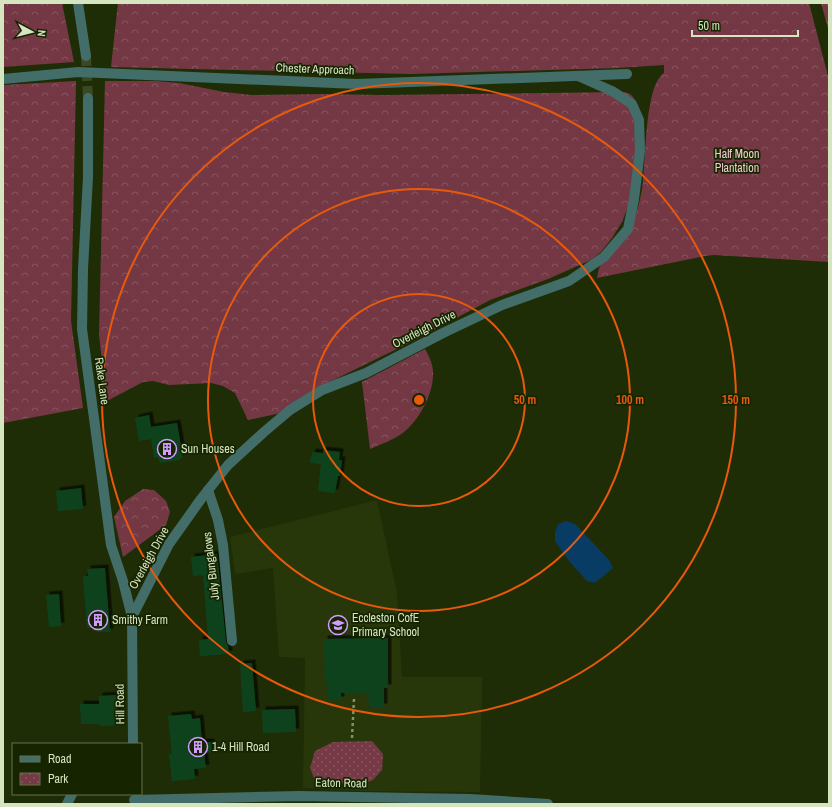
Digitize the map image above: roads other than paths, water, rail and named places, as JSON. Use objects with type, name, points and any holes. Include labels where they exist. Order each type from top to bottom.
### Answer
[{"type":"street","points":[[78,3],[86,56]]},
{"type":"street","name":"Chester Approach","points":[[3,79],[78,72],[357,84],[627,74]]},
{"type":"street","name":"Overleigh Drive","points":[[132,618],[169,544],[208,490],[228,466],[290,410],[322,390],[366,372],[502,305],[569,281],[604,256],[628,229],[634,199],[640,151],[639,120],[632,104],[612,91],[578,76]]},
{"type":"street","name":"Rake Lane","points":[[88,98],[88,177],[83,269],[82,329],[111,546],[123,581],[132,618],[132,664]]},
{"type":"street","name":"July Bungalows","points":[[208,490],[224,544],[232,641]]},
{"type":"street","name":"Hill Road","points":[[132,664],[133,743]]},
{"type":"street","points":[[67,804],[72,795]]},
{"type":"street","name":"Eaton Road","points":[[134,799],[298,796],[465,799],[548,804]]},
{"type":"water","points":[[566,521],[575,524],[609,560],[613,568],[595,583],[587,581],[569,561],[555,541],[555,533],[558,524]]},
{"type":"tunnel","points":[[86,56],[88,98]]},
{"type":"place","name":"Sun Houses","points":[[167,449]]},
{"type":"place","name":"Smithy Farm","points":[[98,620]]},
{"type":"place","name":"Eccleston CofE Primary School","points":[[338,625]]},
{"type":"place","name":"1-4 Hill Road","points":[[198,747]]},
{"type":"park label","name":"Half Moon Plantation","points":[[737,161]]}]
